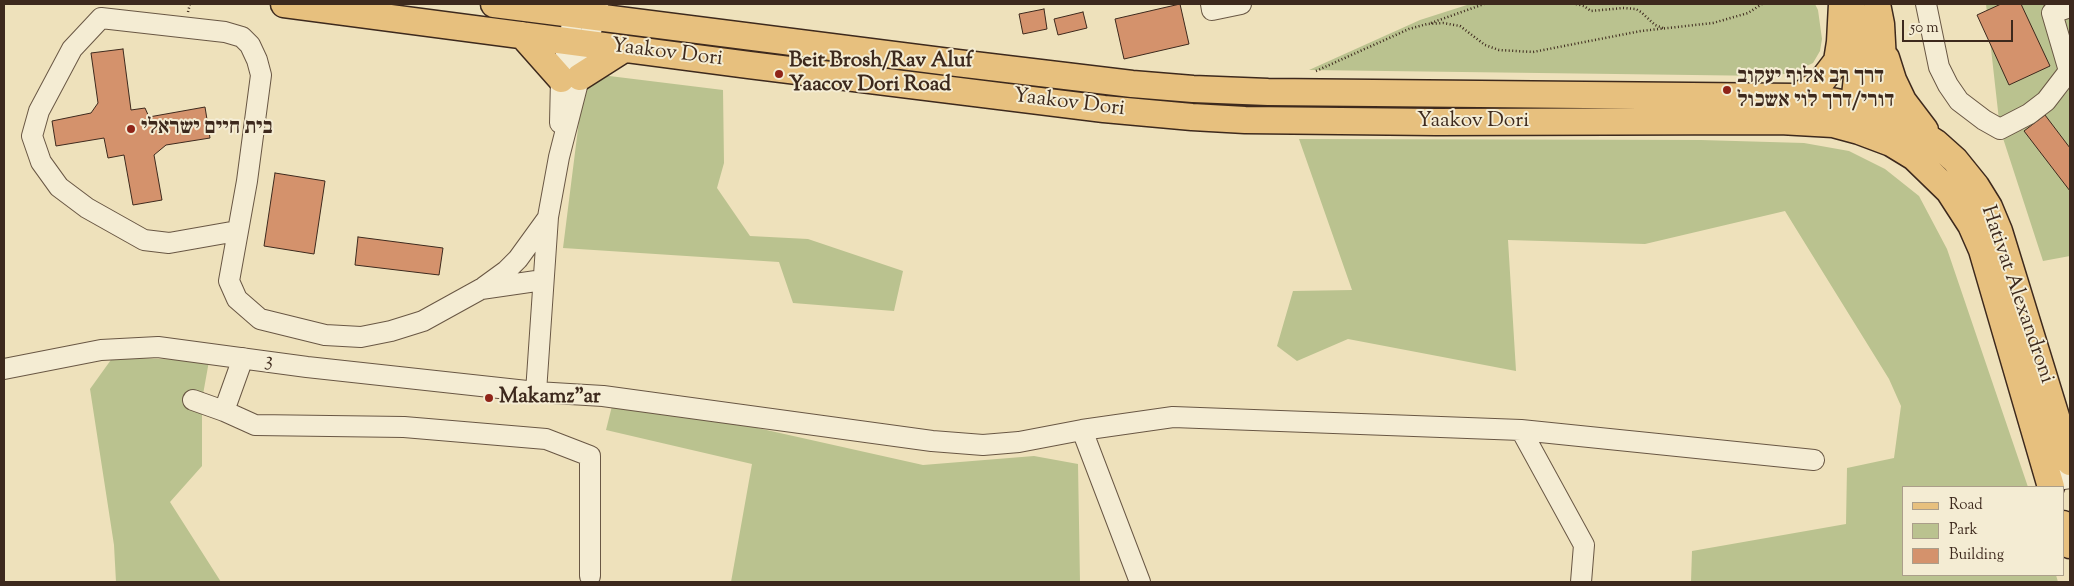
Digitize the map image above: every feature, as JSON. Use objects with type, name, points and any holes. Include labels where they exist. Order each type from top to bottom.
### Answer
[{"type":"main road","name":"Yaakov Dori","points":[[284,4],[1084,107],[1192,117],[1245,120],[1436,122],[1780,122],[1833,124],[1859,131]]},
{"type":"main road","name":"Yaakov Dori","points":[[494,4],[629,12],[957,63],[1132,84],[1193,89],[1268,92],[1797,97],[1865,108]]},
{"type":"main road","points":[[1797,97],[1821,82],[1836,61],[1840,42],[1842,4]]},
{"type":"main road","points":[[1850,4],[1859,33],[1865,108]]},
{"type":"main road","points":[[1876,4],[1881,24],[1883,47],[1893,80],[1903,101],[1936,143]]},
{"type":"main road","points":[[522,35],[570,78],[624,49]]},
{"type":"main road","points":[[1859,131],[1883,47]]},
{"type":"main road","name":"Hativat Alexandroni","points":[[1865,108],[1900,120],[1936,143],[1955,160],[1976,186],[1989,207],[1999,231],[2070,462]]},
{"type":"main road","name":"Hativat Alexandroni","points":[[1859,131],[1891,143],[1914,157],[1949,192],[1971,225],[1982,250],[2057,482]]},
{"type":"main road","points":[[2053,406],[2070,426]]},
{"type":"main road","points":[[2064,527],[2070,545]]},
{"type":"street","points":[[1211,4],[1212,10],[1241,4]]},
{"type":"street","points":[[1926,4],[1939,67],[1948,85],[1959,101],[1984,120],[2000,128],[2029,114],[2046,101],[2069,71],[2052,13],[2070,7]]},
{"type":"street","points":[[536,392],[548,218],[570,78],[585,9]]},
{"type":"street","points":[[238,232],[169,243],[144,240],[87,208],[59,187],[41,162],[32,136],[39,111],[72,49],[101,18],[225,32],[242,38],[250,45],[261,75],[247,180],[238,232],[229,281],[237,299],[260,319],[326,334],[361,337],[391,331],[423,321],[481,289],[506,271],[518,259],[548,218]]},
{"type":"street","points":[[481,289],[543,280]]},
{"type":"street","name":"3","points":[[4,368],[101,350],[158,347],[536,392],[603,396],[932,441],[983,445],[1019,442],[1173,416],[1520,430],[1814,460]]},
{"type":"street","points":[[224,411],[243,358]]},
{"type":"street","points":[[193,400],[255,425],[404,427],[546,439],[590,456],[590,576]]},
{"type":"street","points":[[1082,430],[1140,582]]},
{"type":"street","points":[[1520,430],[1584,545],[1581,582]]},
{"type":"street","points":[[2057,482],[2070,467]]},
{"type":"path","points":[[1314,72],[1409,29],[1484,4]]},
{"type":"path","points":[[1576,4],[1591,10],[1636,9],[1655,26],[1664,29]]},
{"type":"path","points":[[1427,24],[1443,23],[1460,26],[1485,45],[1499,50],[1534,52],[1641,31],[1713,22],[1748,13],[1762,4]]},
{"type":"green space","points":[[1470,4],[1815,4],[1818,10],[1822,39],[1820,51],[1813,63],[1792,73],[1769,76],[1309,70],[1420,20]]},
{"type":"green space","points":[[1986,4],[2070,4],[2070,256],[2043,261],[2000,129]]},
{"type":"green space","points":[[585,73],[723,90],[724,163],[717,188],[750,236],[808,239],[903,271],[894,311],[793,303],[779,262],[563,248]]},
{"type":"green space","points":[[1299,139],[1701,140],[1804,143],[1849,151],[1885,169],[1919,196],[1947,249],[2028,486],[1902,486],[1902,576],[2056,576],[2058,582],[1691,582],[1692,551],[1846,524],[1847,468],[1894,458],[1901,406],[1889,379],[1785,211],[1645,244],[1508,240],[1516,371],[1348,339],[1297,361],[1277,346],[1293,291],[1352,290]]},
{"type":"green space","points":[[113,357],[209,361],[202,400],[202,466],[170,502],[221,582],[116,582],[114,545],[90,389]]},
{"type":"green space","points":[[613,402],[753,427],[923,465],[1034,456],[1078,464],[1080,582],[731,582],[752,464],[606,430]]},
{"type":"building","points":[[1180,4],[1189,44],[1124,59],[1115,19]]},
{"type":"building","points":[[2001,4],[2021,4],[2050,66],[2009,85],[1977,15]]},
{"type":"building","points":[[1044,9],[1047,29],[1023,34],[1019,14]]},
{"type":"building","points":[[1083,12],[1087,28],[1058,35],[1054,19]]},
{"type":"building","name":"בית חיים ישראלי","points":[[123,49],[131,110],[145,108],[149,117],[205,107],[210,138],[166,145],[154,155],[162,200],[133,205],[124,155],[108,158],[104,138],[56,146],[52,121],[91,113],[98,103],[91,53]]},
{"type":"building","points":[[2045,115],[2070,148],[2070,191],[2024,131]]},
{"type":"building","points":[[275,173],[325,181],[314,254],[264,246]]},
{"type":"building","points":[[358,237],[443,248],[439,275],[355,265]]},
{"type":"place","name":"Beit Brosh/Rav Aluf Yaacov Dori Road","points":[[779,74]]},
{"type":"place","name":"דרך רב אלוף יעקוב דורי/דרך לוי אשכול","points":[[1727,90]]},
{"type":"place","name":"בית חיים ישראלי","points":[[131,129]]},
{"type":"place","name":"Makamz\"ar","points":[[489,398]]}]
